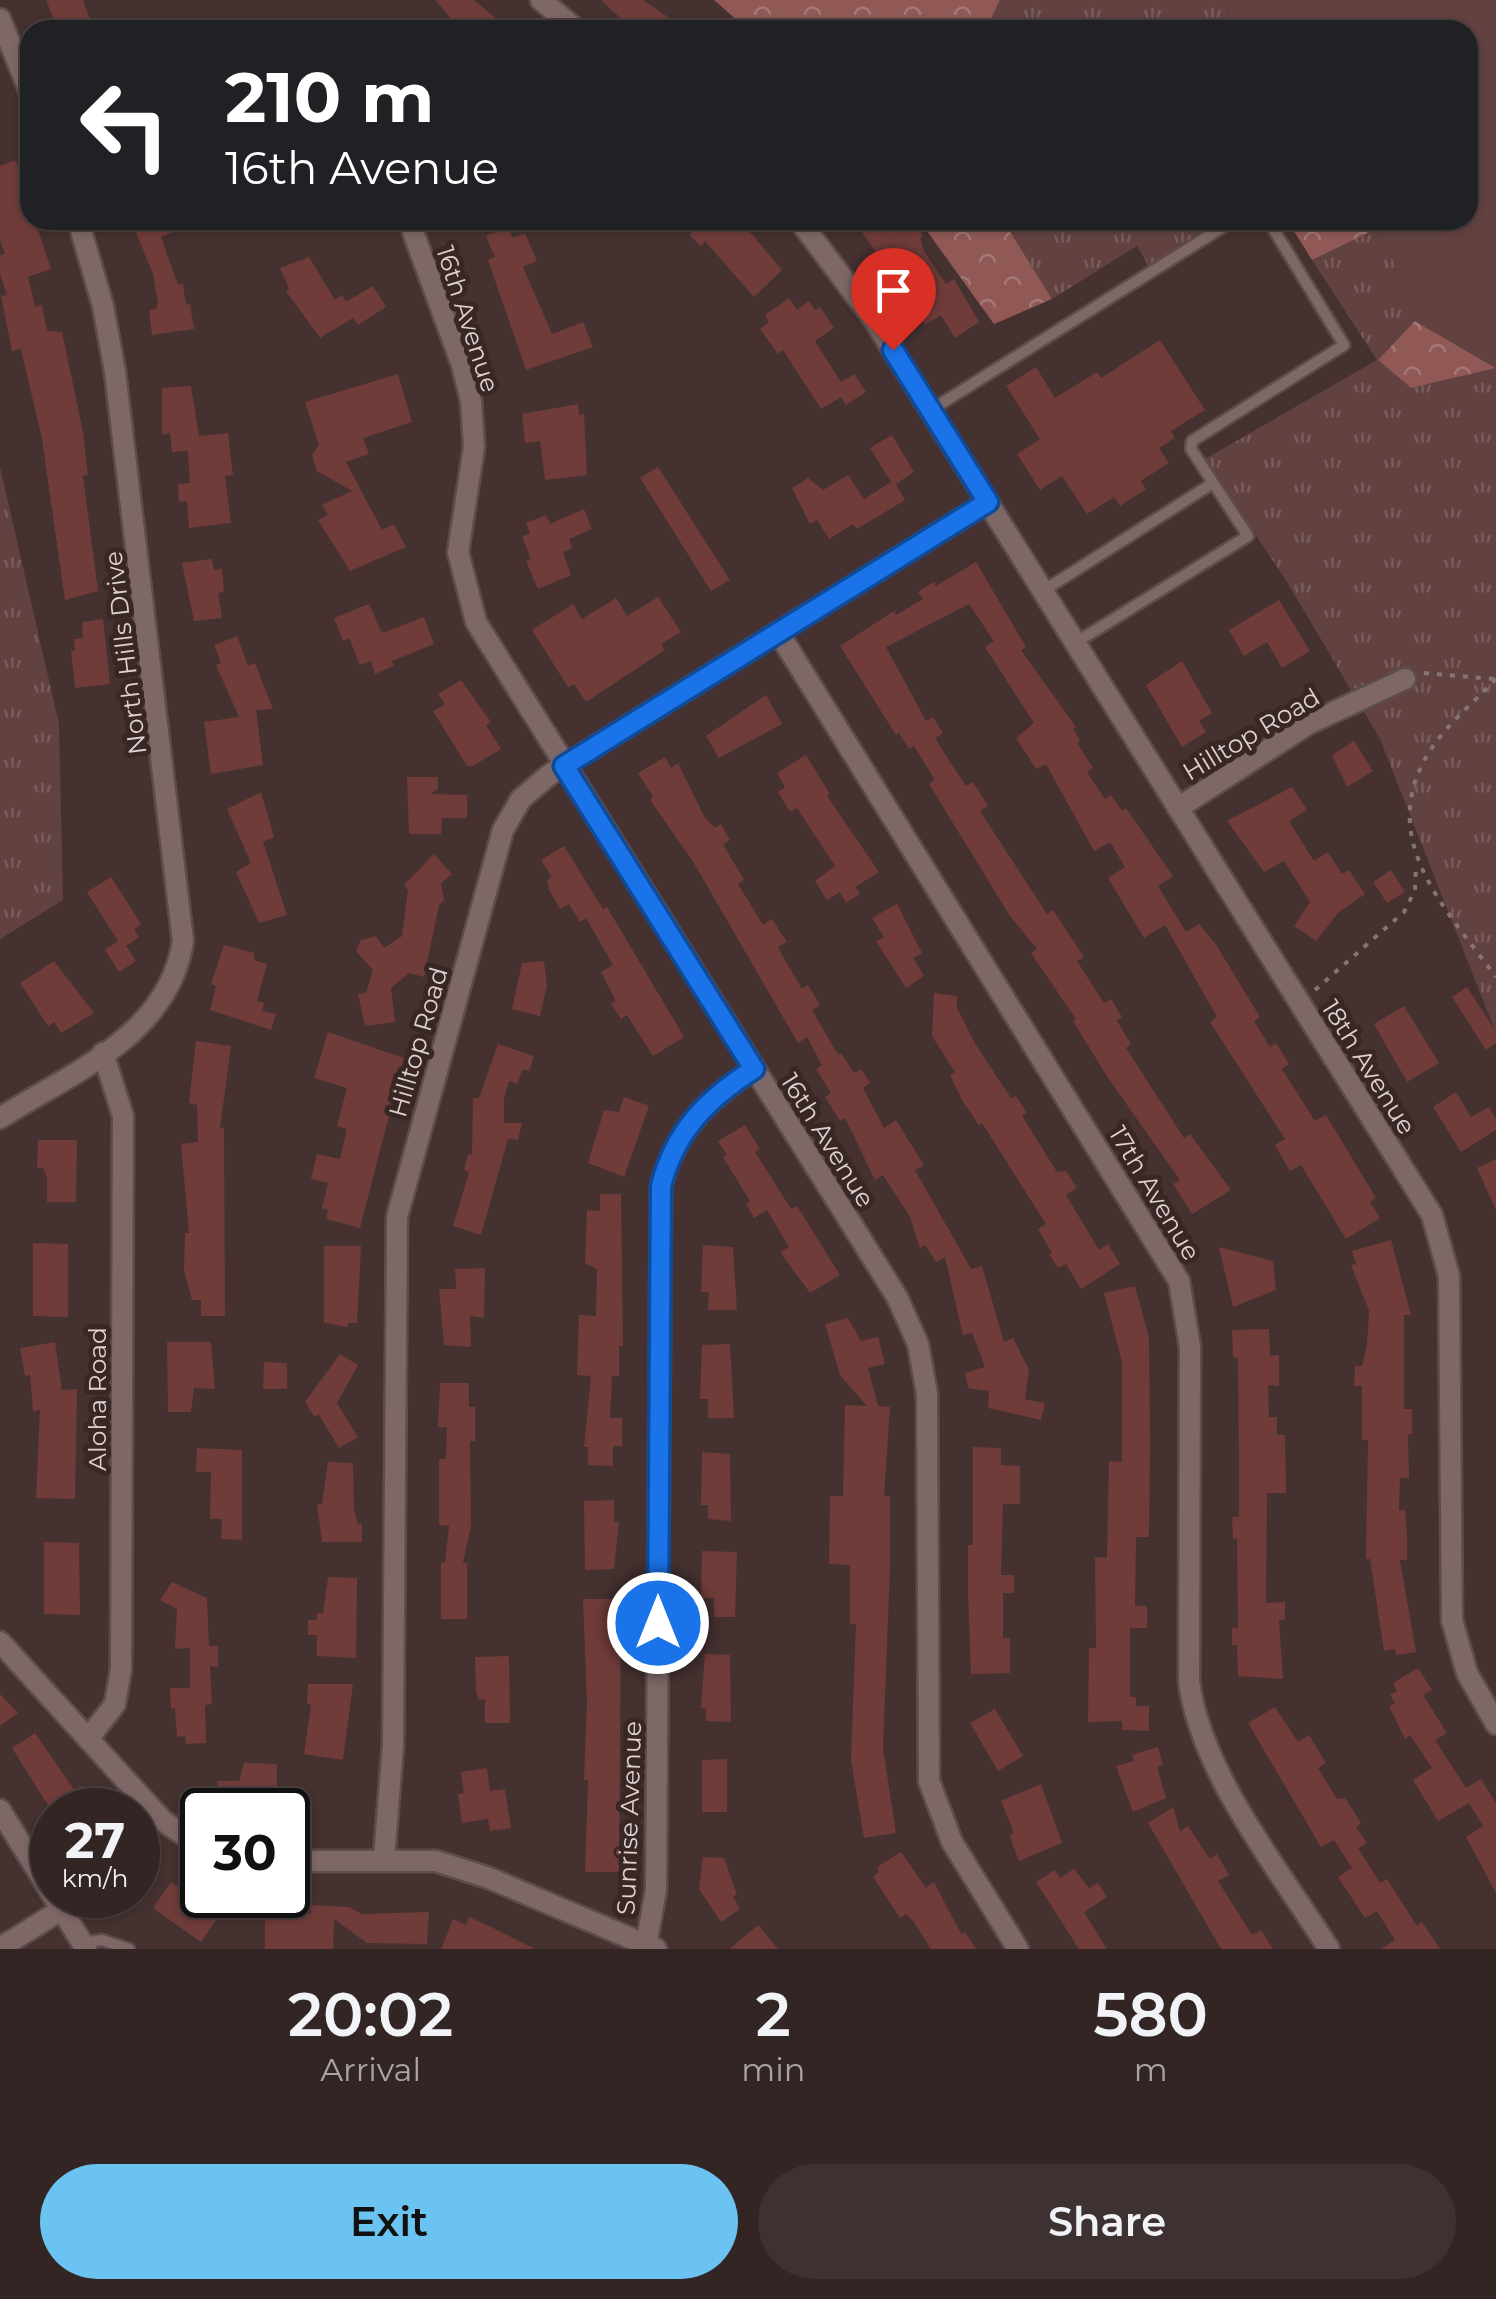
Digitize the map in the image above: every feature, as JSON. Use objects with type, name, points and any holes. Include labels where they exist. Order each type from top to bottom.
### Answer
[{"type":"street","points":[[541,0],[565,20]]},
{"type":"street","points":[[0,19],[20,68]]},
{"type":"street","name":"North Hills Drive","points":[[0,1118],[134,1033],[164,1000],[180,962],[182,921],[115,372],[103,306],[81,230]]},
{"type":"street","name":"18th Avenue","points":[[807,230],[845,276],[988,502],[1440,1234],[1450,1299],[1452,1620],[1466,1673],[1496,1724]]},
{"type":"street","name":"16th Avenue","points":[[413,232],[462,365],[471,401],[474,447],[458,540],[467,599],[488,644],[897,1297],[918,1344],[927,1394],[929,1782],[952,1842],[1018,1949]]},
{"type":"street","name":"Hilltop Road","points":[[384,1858],[393,1745],[397,1217],[503,830],[521,799],[564,766],[988,502]]},
{"type":"street","name":"17th Avenue","points":[[778,632],[1179,1282],[1190,1347],[1188,1681],[1194,1712],[1214,1765],[1329,1949]]},
{"type":"street","name":"Hilltop Road","points":[[1178,808],[1308,724],[1405,679]]},
{"type":"street","name":"Aloha Road","points":[[88,1739],[114,1704],[121,1668],[123,1116],[103,1054]]},
{"type":"street","name":"Sunrise Avenue","points":[[651,1947],[656,1890],[661,1186],[671,1153],[689,1123],[715,1095],[754,1069]]},
{"type":"street","points":[[0,1642],[162,1821],[180,1833]]},
{"type":"street","points":[[0,1810],[30,1859]]},
{"type":"street","points":[[310,1860],[436,1861],[651,1947]]},
{"type":"street","points":[[0,1948],[48,1918]]},
{"type":"street","points":[[66,1918],[84,1946]]},
{"type":"lane","points":[[930,410],[1218,230]]},
{"type":"lane","points":[[1075,643],[1248,536],[1191,449],[1192,442],[1344,345],[1274,230]]},
{"type":"lane","points":[[1043,590],[1213,483]]},
{"type":"lane","points":[[84,1946],[102,1940],[129,1949]]},
{"type":"path","points":[[1405,679],[1424,673],[1496,679]]},
{"type":"path","points":[[1314,991],[1404,912],[1416,890],[1409,808],[1425,762],[1453,723],[1496,679]]},
{"type":"path","points":[[1416,860],[1496,976]]},
{"type":"green space","points":[[714,0],[1000,0],[990,20],[737,20]]},
{"type":"green space","points":[[1000,0],[1227,0],[1228,20],[989,20]]},
{"type":"green space","points":[[1227,0],[1496,0],[1496,368],[1415,321],[1413,292],[1374,230],[1478,230],[1478,20],[1228,20]]},
{"type":"green space","points":[[926,230],[1009,230],[1052,299],[994,324]]},
{"type":"green space","points":[[1009,230],[1206,230],[1149,267],[1137,246],[1052,299]]},
{"type":"green space","points":[[1293,230],[1374,230],[1312,260]]},
{"type":"green space","points":[[1374,230],[1413,292],[1415,321],[1378,360],[1411,388],[1496,368],[1496,1033],[1380,739],[1287,582],[1205,459],[1377,360],[1312,260]]},
{"type":"green space","points":[[1415,321],[1496,368],[1411,388],[1378,360]]},
{"type":"green space","points":[[0,467],[59,724],[63,900],[0,939]]},
{"type":"building","points":[[46,0],[83,0],[90,20],[54,20]]},
{"type":"building","points":[[435,0],[474,0],[498,20],[452,20]]},
{"type":"building","points":[[601,0],[643,0],[672,20],[622,20]]},
{"type":"building","points":[[15,160],[20,173],[20,230],[38,230],[51,269],[28,277],[35,307],[42,305],[47,331],[62,332],[83,432],[88,475],[83,476],[98,591],[65,600],[42,439],[21,349],[12,351],[1,296],[7,295],[0,274],[0,255],[5,254],[0,240],[0,166]]},
{"type":"building","points":[[135,230],[178,230],[161,237],[178,285],[183,284],[194,329],[152,335],[149,310],[156,309],[158,303],[153,274]]},
{"type":"building","points":[[501,230],[509,230],[513,238],[525,233],[537,261],[523,267],[552,334],[583,322],[593,347],[526,370],[488,260],[495,257],[486,236]]},
{"type":"building","points":[[693,230],[748,230],[782,270],[754,297],[705,241],[701,246],[689,235]]},
{"type":"building","points":[[861,230],[919,230],[924,251],[946,284],[954,279],[979,322],[955,338],[941,315],[925,325]]},
{"type":"building","points":[[309,257],[335,300],[342,295],[346,302],[373,286],[386,307],[358,325],[353,318],[320,338],[286,291],[289,288],[280,268]]},
{"type":"building","points":[[789,298],[797,310],[809,301],[815,310],[820,307],[834,328],[815,341],[841,382],[854,374],[866,392],[846,405],[841,397],[821,409],[783,350],[778,354],[760,329],[769,322],[765,315]]},
{"type":"building","points":[[1160,340],[1205,410],[1171,431],[1175,438],[1159,448],[1169,463],[1141,481],[1146,489],[1120,506],[1114,497],[1087,514],[1062,476],[1040,490],[1017,454],[1040,439],[1006,386],[1036,367],[1055,398],[1097,372],[1101,378]]},
{"type":"building","points":[[398,374],[412,422],[363,438],[369,454],[346,462],[382,530],[394,524],[406,547],[350,571],[318,520],[328,515],[322,505],[352,491],[317,471],[312,455],[319,445],[305,402]]},
{"type":"building","points":[[191,386],[199,436],[228,433],[233,475],[225,476],[231,523],[189,528],[187,501],[179,502],[178,484],[190,483],[188,451],[172,452],[170,433],[162,435],[162,388]]},
{"type":"building","points":[[578,404],[579,415],[584,414],[587,475],[545,480],[540,441],[525,443],[522,414]]},
{"type":"building","points":[[892,435],[914,472],[896,484],[905,500],[857,529],[853,524],[829,539],[817,520],[810,524],[792,488],[808,478],[823,490],[848,475],[864,499],[891,482],[870,448]]},
{"type":"building","points":[[658,467],[730,580],[711,591],[640,478]]},
{"type":"building","points":[[584,509],[592,529],[569,539],[572,548],[563,552],[571,575],[538,589],[526,561],[531,559],[522,537],[530,533],[526,523],[546,515],[550,524]]},
{"type":"building","points":[[212,559],[214,570],[222,569],[224,592],[218,593],[222,618],[194,621],[182,563]]},
{"type":"building","points":[[976,562],[1026,647],[1021,650],[1076,727],[1073,729],[1080,740],[1077,743],[1093,768],[1087,772],[1105,799],[1111,795],[1122,811],[1126,808],[1173,876],[1158,886],[1186,932],[1199,924],[1215,943],[1260,1017],[1254,1021],[1270,1047],[1276,1043],[1289,1064],[1282,1069],[1315,1121],[1326,1115],[1376,1198],[1370,1202],[1380,1218],[1346,1239],[1301,1165],[1290,1171],[1275,1145],[1285,1139],[1210,1022],[1217,1017],[1165,925],[1144,938],[1108,878],[1125,867],[1110,842],[1094,851],[1046,764],[1036,769],[1016,738],[1034,723],[985,647],[994,641],[969,604],[886,647],[926,721],[933,717],[943,733],[935,738],[954,768],[966,786],[973,782],[988,806],[980,811],[1047,914],[1053,910],[1084,957],[1077,961],[1104,1003],[1111,999],[1122,1017],[1117,1021],[1131,1044],[1126,1048],[1184,1138],[1190,1134],[1231,1190],[1192,1214],[1173,1184],[1180,1180],[1108,1078],[1073,1021],[1076,1019],[1031,953],[1037,949],[1010,916],[929,784],[935,780],[914,746],[909,749],[899,733],[896,735],[840,646],[894,611],[896,615],[923,599],[918,592],[934,582],[936,586]]},
{"type":"building","points":[[658,597],[681,632],[661,644],[665,650],[586,702],[574,684],[568,687],[532,630],[573,604],[582,619],[616,598],[627,616]]},
{"type":"building","points":[[1279,600],[1310,651],[1282,668],[1267,642],[1244,656],[1229,630]]},
{"type":"building","points":[[369,604],[382,633],[424,617],[434,644],[392,661],[394,666],[375,674],[371,661],[360,665],[349,638],[343,641],[334,618]]},
{"type":"building","points":[[103,619],[110,684],[75,688],[71,651],[75,650],[74,639],[83,638],[82,622]]},
{"type":"building","points":[[237,636],[248,666],[255,663],[273,709],[256,710],[263,765],[211,774],[204,722],[239,717],[216,665],[221,663],[214,645]]},
{"type":"building","points":[[1182,661],[1212,713],[1199,721],[1206,732],[1182,747],[1146,685]]},
{"type":"building","points":[[461,680],[491,722],[486,725],[501,749],[473,766],[467,766],[433,711],[445,704],[438,694]]},
{"type":"building","points":[[766,695],[782,724],[719,758],[706,736]]},
{"type":"building","points":[[1354,741],[1373,771],[1347,787],[1332,755]]},
{"type":"building","points":[[806,755],[830,794],[827,796],[879,872],[855,887],[860,894],[846,903],[840,892],[827,900],[815,881],[835,866],[797,808],[790,812],[778,792],[785,787],[777,773]]},
{"type":"building","points":[[665,757],[671,768],[678,763],[705,818],[715,828],[721,824],[730,840],[723,844],[744,880],[738,884],[763,925],[772,919],[787,942],[778,947],[802,989],[808,985],[820,1005],[812,1010],[838,1055],[841,1053],[854,1073],[861,1069],[870,1083],[863,1088],[884,1128],[896,1120],[924,1165],[915,1170],[971,1269],[982,1266],[1004,1342],[1013,1338],[1029,1370],[1025,1399],[1045,1403],[1041,1420],[988,1408],[989,1391],[968,1388],[965,1373],[985,1367],[972,1333],[963,1335],[945,1257],[936,1262],[925,1245],[920,1248],[910,1217],[883,1175],[875,1180],[845,1118],[840,1121],[825,1097],[831,1093],[816,1069],[822,1065],[807,1037],[798,1043],[692,860],[650,800],[653,797],[638,773]]},
{"type":"building","points":[[407,777],[438,777],[438,789],[430,794],[467,795],[467,818],[442,818],[441,834],[409,834]]},
{"type":"building","points":[[1292,787],[1307,810],[1289,821],[1314,861],[1328,852],[1342,874],[1349,870],[1365,894],[1338,913],[1316,941],[1294,926],[1310,902],[1284,861],[1264,872],[1227,821]]},
{"type":"building","points":[[261,792],[274,837],[263,842],[287,915],[259,923],[236,872],[251,863],[227,809]]},
{"type":"building","points":[[564,846],[603,909],[607,907],[684,1037],[653,1056],[627,1015],[621,1019],[611,1004],[616,1001],[601,972],[613,965],[586,918],[580,922],[569,904],[560,909],[549,890],[547,880],[552,877],[541,860]]},
{"type":"building","points":[[434,854],[452,874],[441,883],[444,900],[439,905],[424,977],[409,973],[391,988],[395,1022],[365,1026],[358,994],[366,993],[373,970],[356,951],[361,940],[376,936],[384,948],[402,936],[408,890],[404,885]]},
{"type":"building","points":[[1391,870],[1405,892],[1387,903],[1373,882]]},
{"type":"building","points":[[111,877],[141,924],[134,929],[139,937],[126,946],[136,961],[119,972],[105,950],[118,941],[87,892]]},
{"type":"building","points":[[897,904],[922,953],[913,958],[924,976],[906,988],[876,941],[884,937],[872,918]]},
{"type":"building","points":[[224,945],[254,953],[254,960],[267,964],[257,1001],[264,1003],[262,1011],[276,1014],[271,1030],[210,1010],[216,986],[211,984]]},
{"type":"building","points":[[54,961],[94,1013],[61,1033],[54,1022],[48,1026],[20,983]]},
{"type":"building","points":[[544,961],[547,986],[540,1016],[512,1009],[522,963]]},
{"type":"building","points":[[1467,987],[1496,1032],[1496,1043],[1486,1050],[1452,997]]},
{"type":"building","points":[[934,993],[957,996],[957,1008],[976,1045],[1011,1098],[1016,1096],[1027,1113],[1022,1116],[1057,1172],[1066,1171],[1077,1188],[1066,1195],[1099,1250],[1108,1244],[1120,1264],[1081,1289],[1066,1264],[1058,1268],[1049,1254],[1052,1253],[1038,1229],[1046,1224],[982,1123],[979,1125],[962,1100],[950,1075],[955,1072],[932,1036]]},
{"type":"building","points":[[1404,1006],[1439,1063],[1407,1082],[1374,1024]]},
{"type":"building","points":[[328,1032],[404,1058],[360,1228],[326,1219],[328,1210],[322,1208],[328,1183],[311,1179],[317,1154],[340,1159],[347,1129],[337,1126],[347,1088],[314,1078]]},
{"type":"building","points":[[196,1041],[231,1046],[220,1128],[224,1128],[225,1316],[201,1316],[201,1300],[192,1300],[184,1270],[185,1233],[189,1233],[181,1144],[198,1142],[197,1105],[189,1103]]},
{"type":"building","points":[[498,1044],[534,1056],[529,1071],[523,1069],[517,1084],[509,1081],[504,1123],[522,1123],[518,1140],[508,1139],[481,1235],[453,1226],[469,1172],[464,1170],[468,1154],[472,1155],[473,1098],[479,1098]]},
{"type":"building","points":[[1456,1092],[1471,1117],[1489,1107],[1496,1119],[1496,1130],[1461,1152],[1433,1107]]},
{"type":"building","points":[[624,1097],[649,1106],[624,1177],[588,1163],[604,1110],[619,1112]]},
{"type":"building","points":[[745,1125],[760,1149],[755,1152],[791,1209],[797,1206],[840,1275],[810,1293],[780,1252],[789,1247],[767,1210],[754,1218],[746,1204],[750,1201],[723,1157],[727,1155],[718,1141]]},
{"type":"building","points":[[38,1140],[77,1140],[76,1202],[47,1202],[47,1178],[43,1168],[37,1168]]},
{"type":"building","points":[[1496,1159],[1496,1210],[1477,1168]]},
{"type":"building","points":[[600,1194],[621,1194],[623,1346],[619,1346],[619,1376],[612,1376],[610,1418],[622,1418],[622,1446],[613,1446],[613,1466],[588,1465],[588,1447],[584,1447],[591,1376],[577,1375],[579,1315],[596,1316],[597,1269],[585,1263],[587,1210],[600,1211]]},
{"type":"building","points":[[1391,1240],[1411,1315],[1404,1315],[1404,1409],[1412,1409],[1412,1434],[1408,1434],[1409,1478],[1400,1478],[1399,1510],[1405,1510],[1407,1560],[1400,1560],[1416,1652],[1396,1655],[1395,1649],[1384,1651],[1370,1559],[1366,1559],[1368,1440],[1362,1440],[1362,1386],[1354,1386],[1355,1366],[1362,1366],[1367,1345],[1369,1311],[1351,1265],[1356,1264],[1352,1251]]},
{"type":"building","points":[[33,1243],[68,1244],[68,1317],[33,1316]]},
{"type":"building","points":[[703,1245],[733,1247],[737,1310],[708,1310],[709,1292],[701,1292]]},
{"type":"building","points":[[324,1246],[361,1246],[357,1323],[348,1323],[348,1327],[324,1323]]},
{"type":"building","points":[[1219,1247],[1273,1261],[1276,1290],[1233,1307]]},
{"type":"building","points":[[485,1268],[484,1318],[470,1316],[471,1347],[444,1345],[439,1289],[456,1289],[455,1269]]},
{"type":"building","points":[[1135,1286],[1149,1338],[1149,1537],[1136,1537],[1135,1606],[1147,1606],[1147,1628],[1130,1628],[1130,1697],[1136,1697],[1136,1706],[1149,1706],[1149,1731],[1122,1730],[1122,1721],[1088,1722],[1089,1648],[1096,1648],[1095,1557],[1107,1558],[1109,1461],[1122,1462],[1122,1362],[1104,1293]]},
{"type":"building","points":[[848,1318],[861,1341],[878,1337],[885,1364],[868,1368],[878,1406],[890,1407],[884,1496],[890,1496],[890,1567],[883,1748],[896,1833],[864,1838],[851,1760],[856,1624],[850,1624],[850,1565],[829,1564],[830,1496],[843,1496],[845,1405],[867,1406],[840,1375],[825,1324]]},
{"type":"building","points":[[1269,1329],[1270,1356],[1279,1355],[1279,1386],[1268,1385],[1269,1417],[1277,1417],[1277,1435],[1285,1435],[1286,1493],[1267,1493],[1266,1603],[1285,1602],[1285,1620],[1279,1620],[1283,1679],[1238,1676],[1237,1645],[1232,1645],[1232,1628],[1238,1628],[1237,1539],[1233,1539],[1232,1517],[1239,1517],[1239,1459],[1238,1358],[1233,1357],[1232,1330]]},
{"type":"building","points":[[55,1342],[62,1390],[77,1389],[75,1499],[36,1498],[40,1410],[33,1411],[30,1375],[25,1376],[20,1348]]},
{"type":"building","points":[[167,1342],[211,1342],[215,1389],[194,1388],[191,1412],[168,1412]]},
{"type":"building","points":[[730,1344],[734,1418],[708,1418],[708,1399],[700,1399],[702,1345]]},
{"type":"building","points":[[340,1354],[358,1365],[337,1403],[358,1437],[339,1448],[319,1415],[314,1416],[305,1402]]},
{"type":"building","points":[[264,1362],[287,1363],[287,1389],[263,1389]]},
{"type":"building","points":[[440,1383],[469,1383],[469,1407],[475,1407],[475,1441],[470,1441],[471,1526],[463,1563],[467,1563],[467,1619],[441,1619],[441,1563],[445,1563],[449,1526],[439,1525],[439,1459],[446,1459],[447,1427],[438,1427]]},
{"type":"building","points":[[973,1447],[1001,1448],[1001,1465],[1020,1466],[1020,1504],[1003,1504],[1001,1575],[1014,1575],[1014,1593],[1003,1593],[1003,1638],[1010,1638],[1010,1673],[971,1674],[968,1545],[973,1545]]},
{"type":"building","points":[[197,1448],[242,1450],[242,1540],[221,1539],[222,1519],[210,1519],[211,1472],[196,1472]]},
{"type":"building","points":[[702,1452],[730,1454],[731,1521],[708,1519],[708,1505],[701,1505]]},
{"type":"building","points":[[328,1462],[353,1463],[354,1510],[358,1524],[362,1524],[362,1542],[322,1542],[317,1504],[322,1504]]},
{"type":"building","points":[[614,1500],[614,1522],[619,1522],[614,1569],[585,1570],[584,1501]]},
{"type":"building","points":[[44,1542],[79,1543],[80,1615],[44,1614]]},
{"type":"building","points":[[702,1551],[737,1552],[735,1617],[714,1617],[714,1598],[701,1598]]},
{"type":"building","points":[[328,1577],[357,1578],[356,1658],[317,1656],[317,1635],[308,1635],[308,1620],[317,1620],[317,1613],[323,1613]]},
{"type":"building","points":[[172,1582],[207,1598],[209,1646],[218,1646],[218,1667],[210,1666],[212,1704],[205,1705],[206,1743],[186,1744],[185,1736],[177,1737],[175,1708],[171,1709],[170,1688],[190,1688],[190,1648],[175,1649],[177,1609],[160,1600]]},
{"type":"building","points":[[583,1599],[621,1599],[619,1872],[585,1872],[588,1780],[584,1780],[587,1702]]},
{"type":"building","points":[[705,1654],[730,1655],[731,1722],[706,1721],[706,1709],[701,1708]]},
{"type":"building","points":[[509,1656],[510,1723],[485,1723],[485,1699],[479,1700],[476,1692],[475,1657]]},
{"type":"building","points":[[1418,1668],[1432,1690],[1423,1695],[1447,1733],[1435,1740],[1466,1788],[1481,1779],[1496,1803],[1496,1893],[1466,1837],[1483,1826],[1469,1803],[1438,1821],[1413,1780],[1432,1768],[1410,1735],[1405,1739],[1389,1706],[1395,1703],[1390,1695],[1397,1691],[1393,1683]]},
{"type":"building","points":[[308,1684],[353,1684],[343,1760],[304,1754],[311,1705],[307,1704]]},
{"type":"building","points":[[0,1694],[18,1713],[0,1726]]},
{"type":"building","points":[[1275,1707],[1298,1742],[1309,1735],[1326,1763],[1318,1768],[1337,1799],[1345,1798],[1361,1823],[1356,1827],[1367,1843],[1358,1848],[1380,1883],[1387,1879],[1417,1926],[1422,1922],[1440,1949],[1381,1949],[1395,1940],[1377,1911],[1365,1918],[1338,1877],[1352,1868],[1334,1840],[1321,1847],[1248,1723]]},
{"type":"building","points":[[995,1709],[1023,1756],[998,1771],[970,1723]]},
{"type":"building","points":[[35,1733],[73,1788],[37,1788],[12,1748]]},
{"type":"building","points":[[1158,1747],[1163,1765],[1157,1767],[1166,1798],[1133,1812],[1116,1766],[1134,1761],[1132,1755]]},
{"type":"building","points":[[727,1759],[727,1812],[702,1812],[702,1760]]},
{"type":"building","points":[[244,1763],[277,1764],[277,1788],[217,1788],[217,1781],[239,1781]]},
{"type":"building","points":[[487,1768],[490,1791],[505,1789],[511,1828],[490,1831],[488,1819],[462,1823],[458,1794],[464,1793],[461,1772]]},
{"type":"building","points":[[1041,1784],[1062,1843],[1019,1861],[1010,1835],[1014,1833],[1001,1801]]},
{"type":"building","points":[[1173,1807],[1180,1831],[1188,1826],[1210,1859],[1217,1854],[1229,1875],[1218,1881],[1252,1935],[1261,1930],[1273,1949],[1221,1949],[1148,1823]]},
{"type":"building","points":[[901,1852],[926,1888],[934,1882],[961,1934],[965,1932],[976,1949],[931,1949],[906,1914],[900,1918],[873,1877],[879,1872],[877,1867]]},
{"type":"building","points":[[703,1857],[724,1858],[737,1895],[733,1896],[740,1909],[721,1922],[699,1889]]},
{"type":"building","points":[[1074,1869],[1089,1888],[1098,1883],[1107,1897],[1084,1912],[1107,1949],[1079,1949],[1036,1882],[1055,1870],[1060,1878]]},
{"type":"building","points":[[171,1882],[180,1888],[180,1918],[218,1918],[201,1942],[160,1913],[160,1898]]},
{"type":"building","points":[[311,1905],[349,1907],[362,1914],[429,1912],[427,1944],[367,1943],[334,1919],[333,1949],[265,1949],[265,1918],[310,1918]]},
{"type":"building","points":[[469,1917],[535,1949],[441,1949],[453,1919],[466,1925]]},
{"type":"building","points":[[758,1925],[778,1949],[730,1949],[746,1935]]},
{"type":"route","points":[[658,1623],[661,1186],[671,1153],[689,1123],[715,1095],[754,1069],[564,766],[988,502],[893,350]]}]
